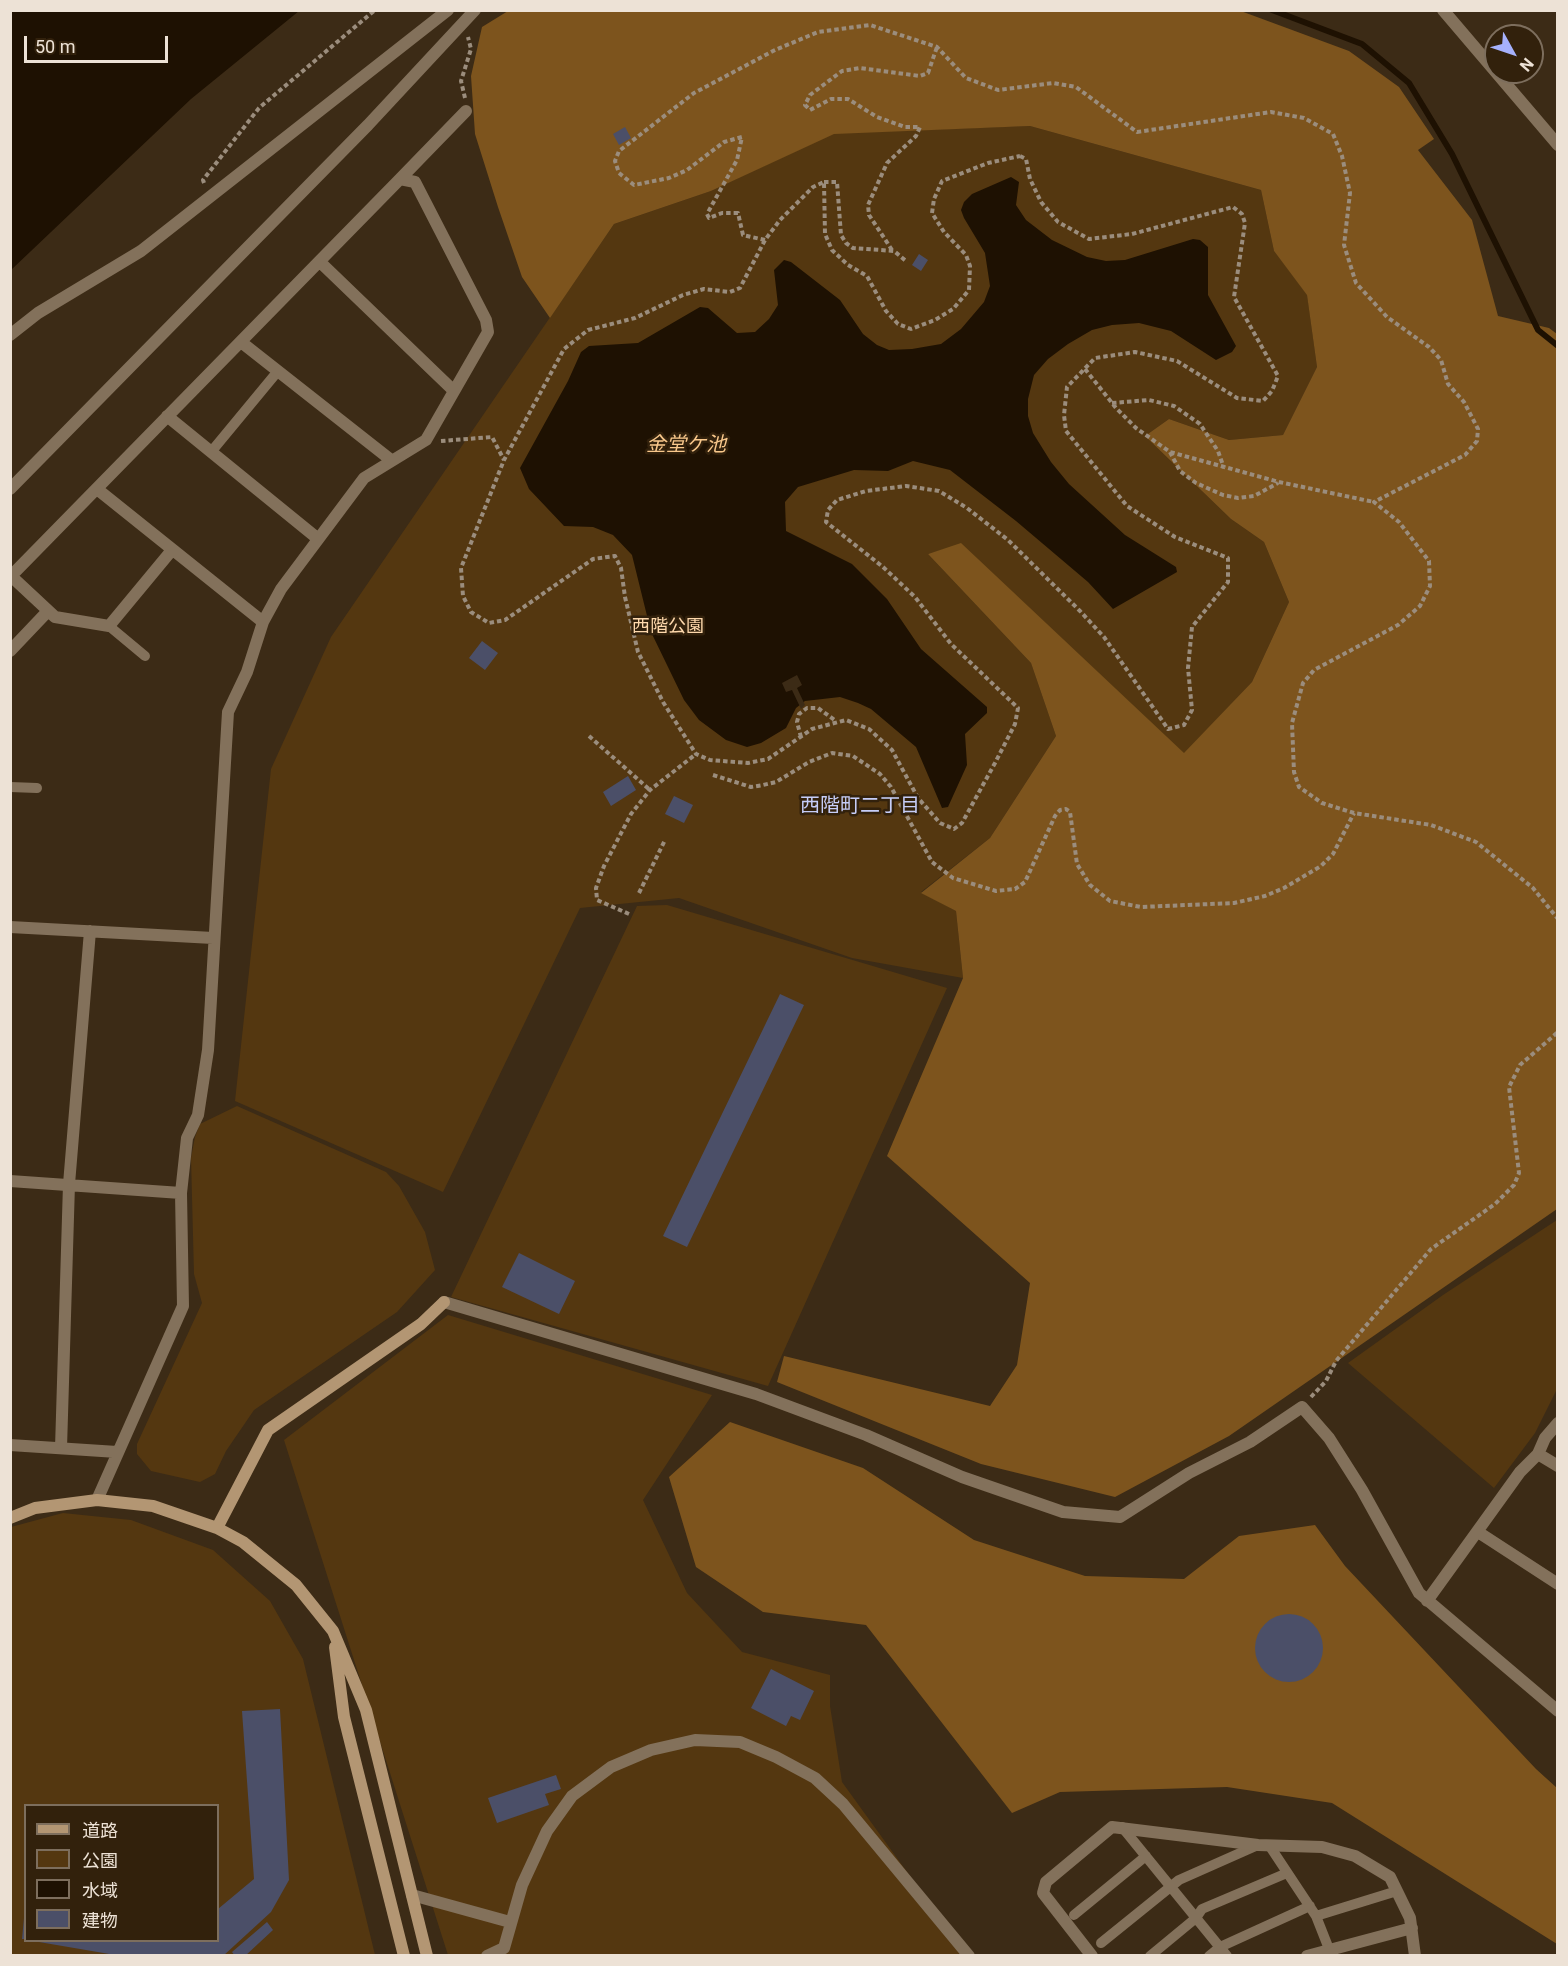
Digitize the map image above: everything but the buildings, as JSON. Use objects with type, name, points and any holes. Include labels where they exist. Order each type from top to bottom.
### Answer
[{"type":"street","points":[[10,335],[38,313],[141,251],[448,10]]},
{"type":"street","points":[[10,489],[368,125],[475,10]]},
{"type":"street","points":[[1443,10],[1557,145]]},
{"type":"street","points":[[172,550],[109,626],[55,617],[11,576],[466,111]]},
{"type":"street","points":[[97,1500],[183,1306],[181,1193],[187,1138],[198,1115],[208,1050],[228,712],[247,672],[263,622],[281,589],[364,478],[426,440],[488,332],[486,320],[415,182],[400,179]]},
{"type":"street","points":[[320,262],[454,391]]},
{"type":"street","points":[[241,342],[391,460]]},
{"type":"street","points":[[168,416],[317,538]]},
{"type":"street","points":[[97,489],[263,622]]},
{"type":"street","points":[[10,651],[48,610]]},
{"type":"street","points":[[10,927],[213,938]]},
{"type":"street","points":[[61,1448],[69,1184],[90,932]]},
{"type":"street","points":[[10,1181],[181,1193]]},
{"type":"street","points":[[217,1528],[268,1430],[422,1324],[444,1302],[756,1394],[866,1435],[962,1477],[1063,1512],[1120,1517],[1189,1473],[1250,1442],[1302,1407],[1329,1438],[1362,1490],[1419,1593],[1557,1711]]},
{"type":"street","points":[[1427,1601],[1520,1472],[1538,1454],[1545,1438],[1557,1424]]},
{"type":"street","points":[[10,1445],[117,1452]]},
{"type":"street","points":[[1538,1454],[1557,1466]]},
{"type":"street","points":[[10,1518],[35,1508],[97,1500],[153,1506],[217,1528],[243,1542],[296,1585],[333,1631],[366,1710],[427,1956]]},
{"type":"street","points":[[1478,1532],[1557,1584]]},
{"type":"street","points":[[333,1631],[344,1717],[404,1956]]},
{"type":"street","points":[[487,1956],[504,1948],[522,1885],[547,1832],[572,1796],[610,1767],[651,1750],[695,1740],[740,1742],[776,1757],[815,1778],[843,1804],[969,1956]]},
{"type":"street","points":[[1092,1956],[1043,1893],[1046,1882],[1112,1827],[1263,1845],[1322,1847],[1355,1856],[1390,1876],[1410,1918],[1414,1956]]},
{"type":"street","points":[[412,1895],[510,1922]]},
{"type":"street","points":[[1311,1955],[1412,1928]]},
{"type":"lane","points":[[211,452],[278,371]]},
{"type":"lane","points":[[109,626],[145,656]]},
{"type":"lane","points":[[10,787],[37,788]]},
{"type":"lane","points":[[1122,1827],[1223,1951]]},
{"type":"lane","points":[[1101,1943],[1179,1880],[1263,1845],[1287,1873],[1313,1911],[1329,1949]]},
{"type":"lane","points":[[1074,1915],[1146,1857]]},
{"type":"lane","points":[[1150,1956],[1196,1918],[1202,1909],[1287,1873]]},
{"type":"lane","points":[[1209,1956],[1313,1911],[1397,1891]]},
{"type":"path","points":[[208,199],[203,180],[259,108],[375,10]]},
{"type":"path","points":[[465,21],[471,49],[461,81],[466,111]]},
{"type":"path","points":[[765,240],[743,235],[738,213],[722,213],[709,218],[707,214],[737,160],[742,137],[724,142],[678,174],[634,185],[619,173],[615,161],[619,151],[694,93],[775,50],[818,32],[870,25],[937,47],[966,78],[998,90],[1053,83],[1076,87],[1137,132],[1271,112],[1304,118],[1333,134],[1342,156],[1350,193],[1344,245],[1356,283],[1387,317],[1429,347],[1441,360],[1448,384],[1464,402],[1478,429],[1477,441],[1465,455],[1374,502]]},
{"type":"path","points":[[892,250],[873,223],[868,205],[887,163],[916,136],[920,127],[905,127],[877,117],[848,99],[831,99],[810,110],[805,105],[810,94],[842,71],[860,68],[920,76],[928,73],[937,47]]},
{"type":"path","points":[[824,182],[825,234],[832,250],[848,265],[867,276],[886,311],[898,324],[911,329],[935,320],[953,309],[969,290],[970,266],[966,255],[944,232],[932,213],[933,206],[942,182],[988,163],[1020,156],[1026,159],[1030,179],[1041,202],[1058,222],[1089,239],[1132,234],[1233,207],[1242,214],[1245,224],[1234,297],[1278,376],[1272,391],[1263,401],[1237,398],[1177,361],[1135,352],[1095,358],[1067,387],[1064,415],[1066,431],[1127,506],[1174,537],[1228,558],[1228,582],[1192,627],[1188,668],[1192,710],[1184,725],[1168,729],[1104,637],[1008,540],[967,508],[939,491],[906,486],[866,491],[837,500],[828,510],[826,522],[883,567],[915,597],[951,645],[1018,708],[1015,724],[962,823],[954,829],[940,824],[918,798],[892,750],[869,729],[846,720],[812,729],[768,759],[748,763],[710,760],[696,754],[663,702],[638,652],[625,597],[621,568],[615,556],[593,559],[505,620],[489,623],[471,612],[463,596],[461,568],[504,460],[564,349],[588,330],[635,318],[683,295],[704,289],[730,292],[740,288],[765,240],[813,187],[824,182],[837,182],[841,235],[846,243],[853,248],[892,250],[901,254],[906,261]]},
{"type":"path","points":[[1085,369],[1112,403],[1136,428],[1170,452],[1279,482],[1374,502],[1399,522],[1429,561],[1430,586],[1420,606],[1398,625],[1314,670],[1303,683],[1292,723],[1294,772],[1299,787],[1322,803],[1354,813],[1431,825],[1476,842],[1533,888],[1557,919]]},
{"type":"path","points":[[1112,403],[1160,401],[1182,411],[1200,424],[1212,440],[1224,468]]},
{"type":"path","points":[[426,440],[492,437],[504,460]]},
{"type":"path","points":[[1170,452],[1180,471],[1196,483],[1223,495],[1238,498],[1254,496],[1279,482]]},
{"type":"path","points":[[801,737],[797,722],[803,708],[818,708],[836,721]]},
{"type":"path","points":[[589,736],[650,790]]},
{"type":"path","points":[[713,775],[751,787],[776,782],[809,762],[832,753],[853,756],[880,774],[891,786],[932,862],[953,878],[996,891],[1015,890],[1025,882],[1055,816],[1060,810],[1066,809],[1070,812],[1077,864],[1090,885],[1110,901],[1141,907],[1234,903],[1265,896],[1284,888],[1321,866],[1334,854],[1354,813]]},
{"type":"path","points":[[629,914],[597,900],[596,888],[604,866],[626,823],[650,790],[696,754]]},
{"type":"path","points":[[639,893],[665,840]]},
{"type":"path","points":[[1302,1407],[1326,1381],[1336,1360],[1431,1249],[1496,1204],[1514,1185],[1519,1173],[1518,1143],[1509,1087],[1520,1065],[1557,1032]]},
{"type":"green space","name":"西階公園","points":[[1030,126],[1261,190],[1274,251],[1307,294],[1317,367],[1283,435],[1229,440],[1169,419],[1145,436],[1231,519],[1264,542],[1289,602],[1252,682],[1184,754],[961,544],[928,554],[1031,663],[1056,736],[990,838],[921,892],[956,911],[963,978],[852,958],[679,898],[580,908],[443,1192],[235,1101],[271,769],[331,637],[614,224],[711,191],[834,133]]},
{"type":"green space","points":[[667,905],[947,988],[768,1386],[451,1297],[637,906]]},
{"type":"green space","points":[[237,1106],[386,1172],[399,1186],[425,1232],[435,1270],[397,1312],[254,1410],[226,1451],[215,1474],[200,1482],[151,1471],[137,1454],[137,1444],[202,1303],[194,1274],[191,1158],[195,1137],[200,1124]]},
{"type":"green space","points":[[1557,1220],[1557,1389],[1535,1433],[1494,1488],[1348,1363],[1443,1295]]},
{"type":"green space","points":[[448,1315],[712,1395],[643,1500],[687,1593],[742,1652],[830,1675],[830,1706],[842,1782],[967,1955],[448,1955],[284,1440]]},
{"type":"green space","points":[[63,1513],[131,1520],[213,1550],[270,1601],[303,1659],[375,1955],[11,1956],[11,1527]]},
{"type":"shaded area","points":[[1238,10],[1349,51],[1399,87],[1434,139],[1418,150],[1472,220],[1498,316],[1549,328],[1557,334],[1557,1209],[1229,1436],[1115,1497],[981,1464],[777,1382],[784,1356],[990,1406],[1017,1365],[1030,1283],[887,1156],[963,978],[956,911],[921,893],[990,838],[1056,736],[1031,663],[928,554],[961,543],[1184,753],[1252,682],[1289,602],[1264,542],[1231,519],[1145,436],[1169,419],[1229,440],[1283,435],[1317,367],[1307,295],[1274,251],[1261,190],[1030,126],[834,134],[711,191],[614,224],[550,318],[522,277],[498,207],[475,134],[471,76],[482,27],[508,11]]},
{"type":"shaded area","points":[[730,1422],[863,1468],[974,1540],[1085,1576],[1184,1579],[1239,1536],[1315,1525],[1345,1566],[1536,1769],[1557,1788],[1557,1944],[1332,1803],[1227,1787],[1060,1792],[1012,1813],[866,1625],[763,1612],[696,1567],[669,1477]]},
{"type":"water","points":[[11,10],[299,11],[191,99],[11,270]]},
{"type":"water","name":"金堂ケ池","points":[[1011,177],[1019,182],[1016,205],[1026,220],[1052,240],[1087,257],[1106,261],[1125,260],[1193,239],[1200,240],[1208,247],[1208,295],[1236,346],[1232,352],[1216,360],[1171,331],[1139,323],[1112,325],[1092,330],[1068,344],[1048,359],[1034,375],[1028,399],[1028,416],[1033,433],[1051,462],[1069,484],[1125,535],[1176,567],[1177,572],[1113,609],[1088,582],[1016,521],[950,470],[913,461],[888,471],[854,470],[798,487],[785,502],[786,531],[852,564],[887,599],[921,649],[987,707],[987,713],[965,734],[967,765],[948,807],[942,808],[916,747],[871,709],[858,703],[840,697],[805,701],[796,708],[786,728],[761,743],[747,747],[726,740],[699,720],[684,700],[651,632],[632,555],[613,535],[593,527],[564,526],[529,489],[520,468],[568,381],[581,352],[589,346],[638,343],[700,307],[708,308],[737,333],[755,332],[769,319],[778,305],[774,270],[784,260],[791,262],[840,300],[863,334],[877,345],[889,350],[941,344],[961,329],[984,302],[990,286],[985,253],[961,210],[964,202],[972,194]]},
{"type":"pier","points":[[797,675],[802,685],[797,688],[805,705],[801,709],[792,690],[786,692],[782,683]]},
{"type":"waterway","points":[[1272,10],[1362,44],[1409,83],[1452,154],[1538,330],[1558,346]]},
{"type":"district","name":"西階町二丁目","points":[[860,807]]}]
